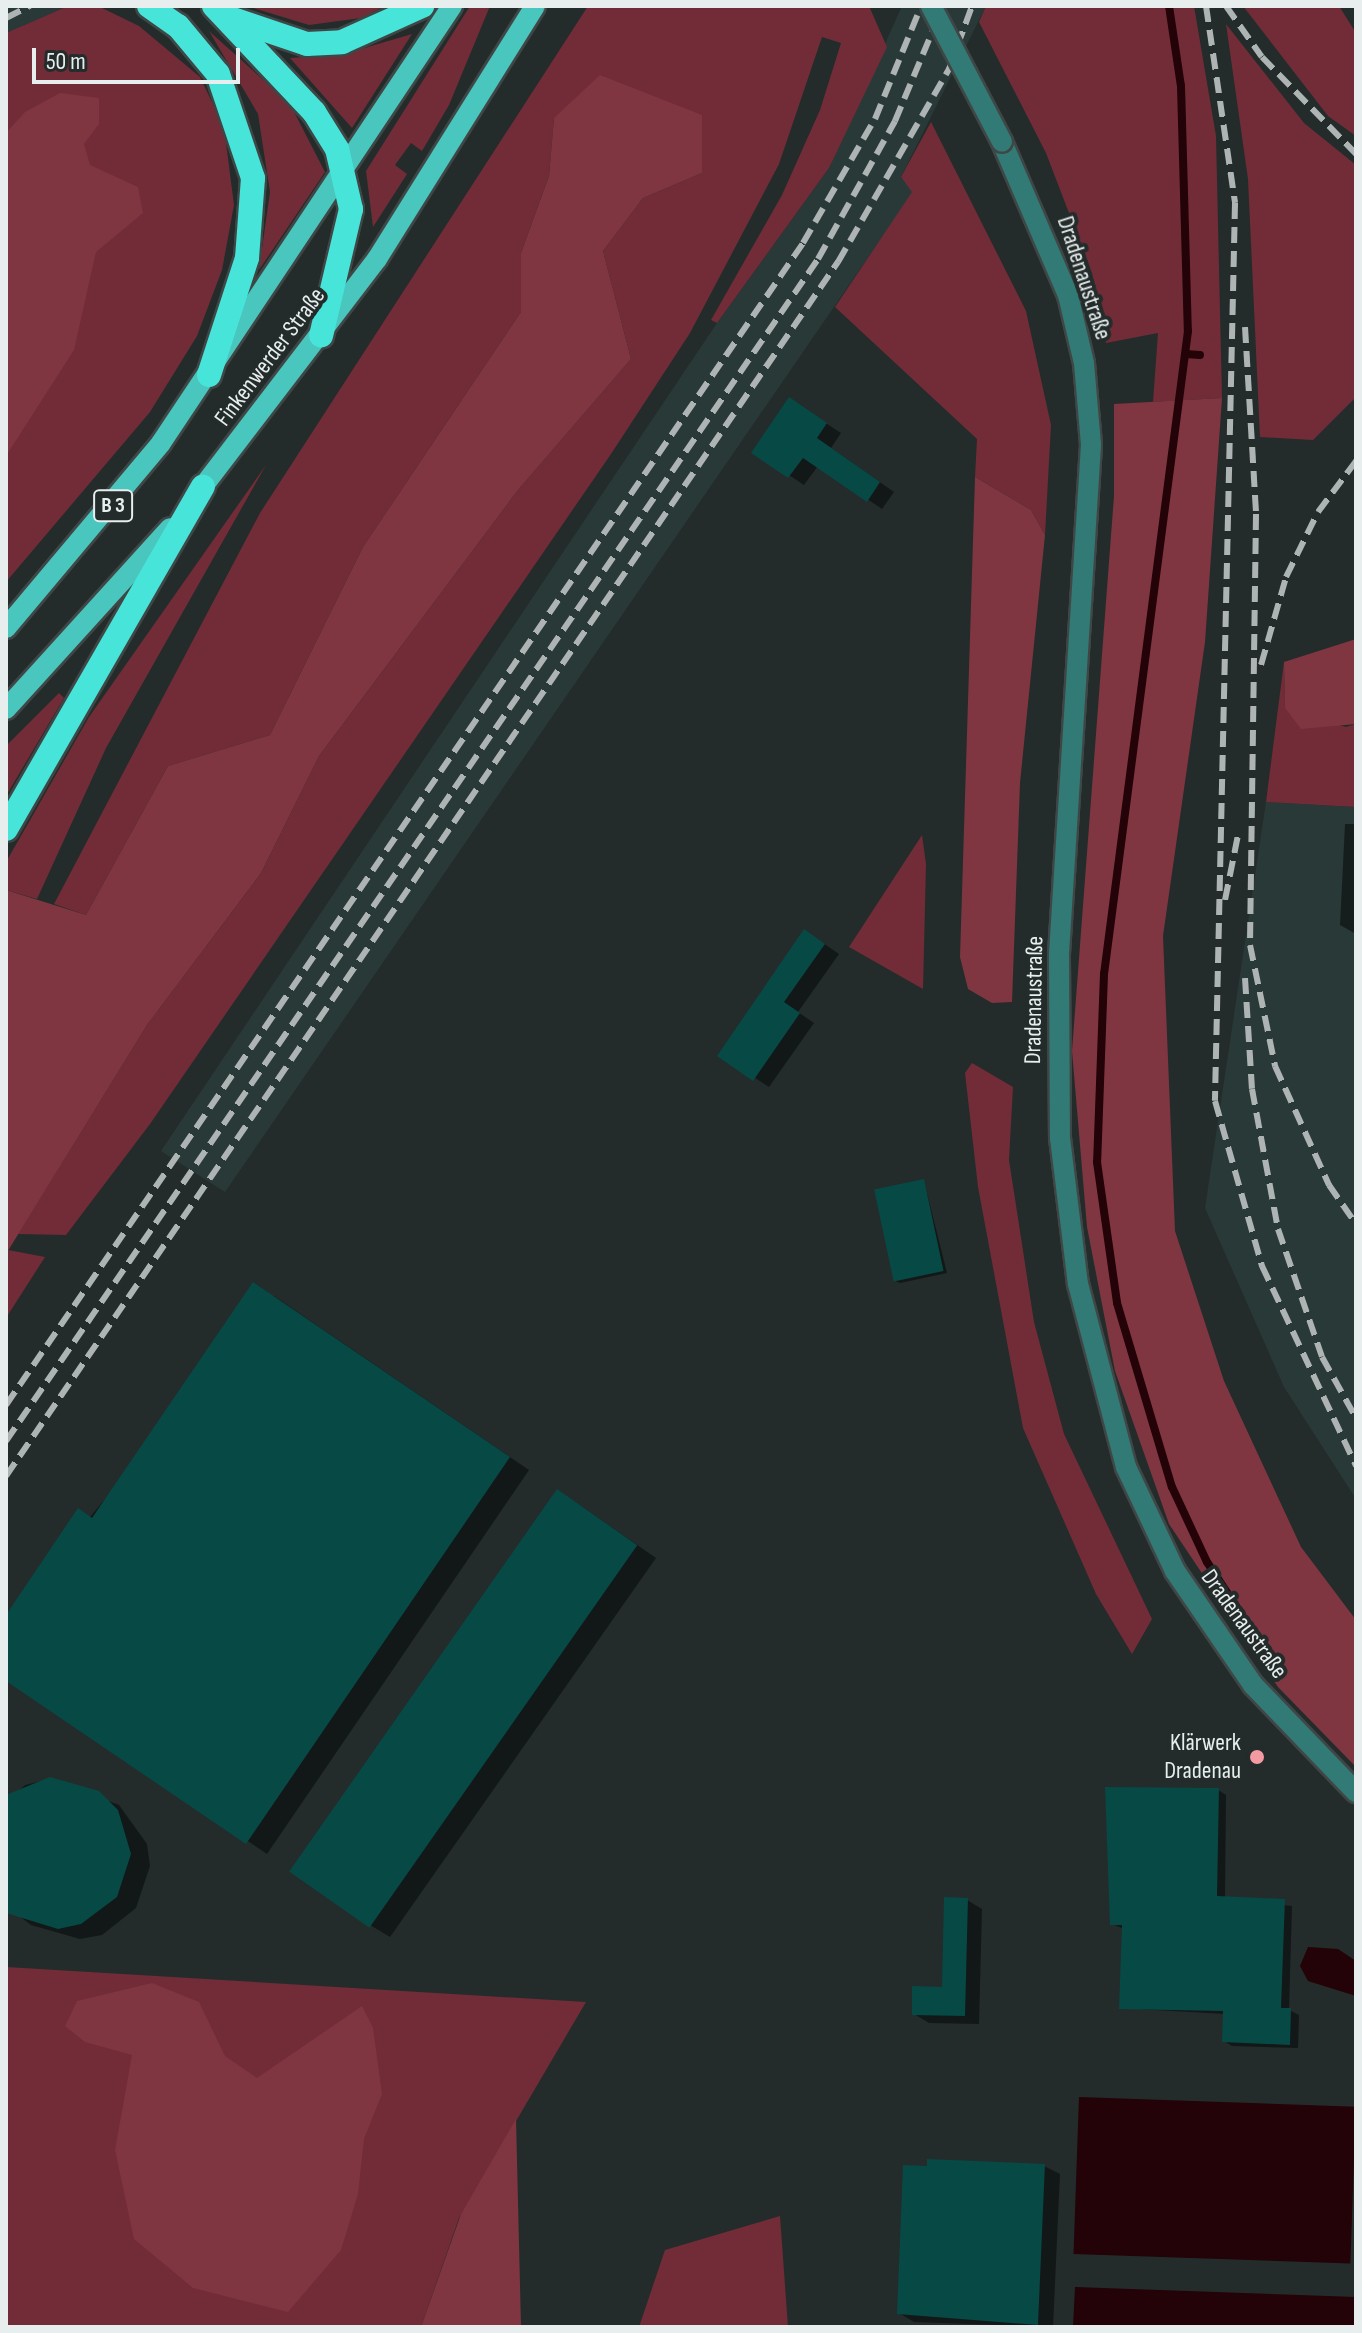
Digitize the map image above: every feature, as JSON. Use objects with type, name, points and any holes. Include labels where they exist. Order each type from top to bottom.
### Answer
[{"type":"highway","points":[[149,6],[178,26],[218,74],[253,178],[247,258],[209,375]]},
{"type":"highway","points":[[219,11],[280,38],[342,42],[422,6]]},
{"type":"highway","points":[[219,11],[314,112],[344,173],[347,243],[321,336]]},
{"type":"highway","points":[[6,829],[203,487]]},
{"type":"main road","name":"Finkenwerder Straße","points":[[6,628],[115,504],[209,375],[452,6]]},
{"type":"main road","name":"Finkenwerder Straße","points":[[6,709],[203,487],[321,336],[535,6]]},
{"type":"street","name":"Dradenaustraße","points":[[931,6],[1002,142],[1068,295],[1091,445],[1059,954],[1060,1138],[1078,1284],[1126,1467],[1175,1571],[1253,1685],[1356,1792]]},
{"type":"shaded area","points":[[6,6],[68,6],[6,33]]},
{"type":"shaded area","points":[[68,6],[98,6],[139,26],[200,77],[224,127],[234,205],[222,270],[197,336],[150,412],[6,582],[6,33]]},
{"type":"shaded area","points":[[247,6],[385,6],[361,18],[309,25]]},
{"type":"shaded area","points":[[470,6],[490,6],[449,105],[422,151],[411,143],[395,165],[407,174],[373,227],[366,171]]},
{"type":"shaded area","points":[[588,6],[869,6],[887,47],[829,168],[717,323],[711,320],[782,195],[820,110],[841,43],[822,37],[779,164],[690,333],[611,454],[150,1124],[66,1235],[18,1234],[147,1025],[261,873],[319,756],[518,490],[631,359],[603,251],[643,198],[702,173],[554,118],[549,176],[521,253],[521,312],[363,547],[270,735],[168,766],[86,915],[54,904],[260,513]]},
{"type":"shaded area","points":[[902,6],[986,6],[901,177],[913,192],[225,1192],[161,1151],[717,323],[829,168]]},
{"type":"shaded area","points":[[986,6],[1194,6],[1216,136],[1222,398],[1153,402],[1158,333],[1106,343],[1092,273],[1046,153],[979,22]]},
{"type":"shaded area","points":[[1243,6],[1339,6],[1356,33],[1356,136],[1328,116]]},
{"type":"shaded area","points":[[1226,24],[1304,123],[1356,165],[1356,397],[1313,440],[1260,437],[1248,179]]},
{"type":"shaded area","points":[[209,31],[290,104],[325,172],[259,270],[270,192],[258,114]]},
{"type":"shaded area","points":[[412,34],[352,128],[290,58],[344,54]]},
{"type":"shaded area","points":[[600,75],[702,115],[702,173],[643,198],[603,251],[631,359],[518,490],[319,756],[261,873],[147,1025],[6,1254],[6,890],[86,915],[168,766],[270,735],[363,547],[521,312],[521,253],[549,176],[554,118]]},
{"type":"shaded area","points":[[60,93],[99,98],[99,124],[84,144],[90,165],[138,187],[143,213],[96,252],[74,350],[6,456],[6,133],[25,112]]},
{"type":"shaded area","points":[[931,122],[1026,311],[1051,425],[1045,535],[1031,510],[975,477],[977,439],[835,307],[912,192],[901,177]]},
{"type":"shaded area","points":[[1222,398],[1205,642],[1163,936],[1175,1231],[1224,1381],[1301,1547],[1356,1620],[1356,1767],[1278,1687],[1169,1524],[1115,1371],[1087,1227],[1072,1051],[1114,496],[1114,404]]},
{"type":"shaded area","points":[[266,465],[106,748],[37,899],[6,890],[6,862],[89,717]]},
{"type":"shaded area","points":[[975,477],[1031,510],[1045,535],[1020,783],[1012,1002],[992,1003],[968,989],[960,957]]},
{"type":"shaded area","points":[[1356,639],[1356,724],[1301,729],[1285,708],[1284,662]]},
{"type":"shaded area","points":[[1284,662],[1285,708],[1346,727],[1356,724],[1356,807],[1266,802]]},
{"type":"shaded area","points":[[59,693],[64,698],[6,796],[6,746]]},
{"type":"shaded area","points":[[1266,802],[1356,807],[1356,1499],[1284,1387],[1205,1208]]},
{"type":"shaded area","points":[[922,835],[926,864],[923,989],[849,947]]},
{"type":"shaded area","points":[[972,1063],[1013,1087],[1009,1160],[1034,1322],[1064,1434],[1152,1619],[1132,1654],[1096,1594],[1023,1428],[978,1187],[965,1073]]},
{"type":"shaded area","points":[[8,1250],[45,1257],[6,1318],[6,1254]]},
{"type":"shaded area","points":[[1308,1947],[1338,1949],[1356,1961],[1356,1996],[1308,1981],[1300,1966]]},
{"type":"shaded area","points":[[6,1967],[586,2002],[459,2218],[421,2327],[6,2327]]},
{"type":"shaded area","points":[[152,1983],[199,2002],[225,2056],[257,2078],[362,2006],[373,2028],[382,2094],[364,2139],[358,2194],[341,2250],[288,2312],[193,2288],[134,2239],[115,2150],[132,2055],[85,2042],[65,2026],[77,2001]]},
{"type":"shaded area","points":[[1079,2097],[1356,2107],[1350,2264],[1074,2254]]},
{"type":"shaded area","points":[[516,2119],[521,2327],[421,2327],[461,2214]]},
{"type":"shaded area","points":[[780,2216],[788,2327],[639,2327],[665,2250]]},
{"type":"shaded area","points":[[1075,2287],[1356,2297],[1356,2327],[1073,2327]]},
{"type":"building","points":[[789,397],[827,423],[817,438],[880,482],[867,502],[803,458],[788,478],[751,453]]},
{"type":"building","points":[[804,929],[825,944],[784,1002],[800,1013],[753,1081],[717,1056]]},
{"type":"building","points":[[924,1179],[944,1271],[894,1282],[874,1190]]},
{"type":"building","points":[[253,1282],[510,1457],[246,1844],[6,1681],[6,1615],[78,1508],[92,1518]]},
{"type":"building","points":[[557,1489],[637,1545],[369,1928],[289,1872]]},
{"type":"building","points":[[50,1777],[99,1791],[118,1810],[131,1854],[117,1897],[81,1924],[58,1929],[6,1913],[6,1795]]},
{"type":"building","points":[[1105,1787],[1219,1788],[1217,1896],[1285,1899],[1281,2008],[1291,2008],[1290,2045],[1222,2042],[1223,2011],[1119,2009],[1122,1925],[1110,1925]]},
{"type":"building","points":[[944,1897],[968,1898],[965,2016],[912,2015],[912,1986],[942,1987]]},
{"type":"building","points":[[927,2159],[1045,2164],[1038,2325],[897,2314],[903,2165],[927,2166]]},
{"type":"waterway","points":[[1169,6],[1181,86],[1188,331],[1104,974],[1097,1162],[1117,1303],[1172,1487],[1207,1562],[1260,1643]]},
{"type":"waterway","points":[[1186,354],[1200,355]]},
{"type":"railway","points":[[6,18],[30,6]]},
{"type":"railway","points":[[6,1405],[803,243],[875,119],[921,6]]},
{"type":"railway","points":[[6,1441],[818,259],[895,121],[943,6]]},
{"type":"railway","points":[[6,1476],[838,262],[949,69],[972,6]]},
{"type":"railway","points":[[1206,6],[1235,203],[1215,1101],[1262,1266],[1356,1466]]},
{"type":"railway","points":[[1226,6],[1262,57],[1356,154]]},
{"type":"railway","points":[[1245,327],[1256,514],[1250,945],[1275,1066],[1329,1185],[1356,1224]]},
{"type":"railway","points":[[1261,665],[1286,577],[1318,512],[1356,461]]},
{"type":"railway","points":[[1225,900],[1239,830]]},
{"type":"railway","points":[[1245,978],[1252,1089],[1278,1229],[1322,1357],[1356,1418]]},
{"type":"place","name":"Klärwerk Dradenau","points":[[1257,1757]]}]
